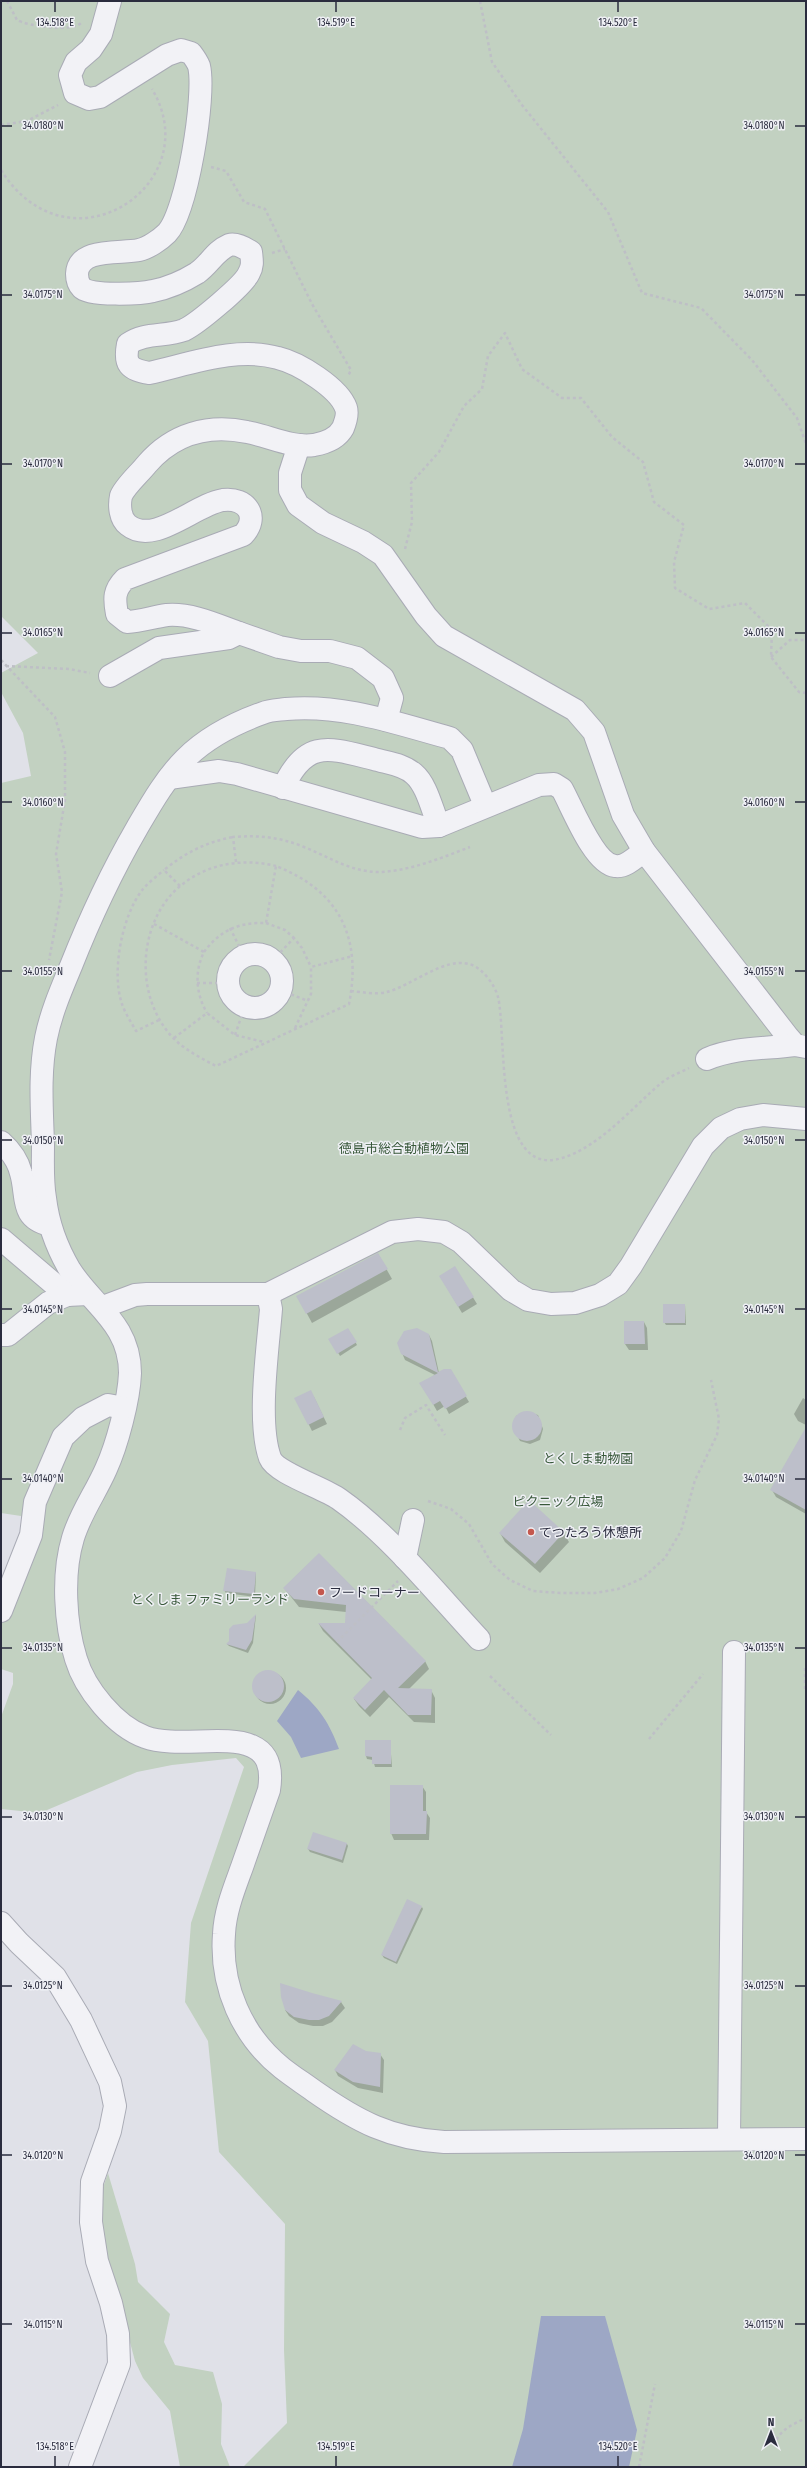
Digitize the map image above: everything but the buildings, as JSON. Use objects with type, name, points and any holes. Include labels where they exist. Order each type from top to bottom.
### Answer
[{"type":"street","points":[[110,1],[101,34],[91,50],[76,62],[70,75],[75,93],[89,99],[100,97],[167,55],[181,50],[191,53],[199,67],[198,119],[191,163],[177,219],[166,233],[153,243],[139,250],[99,254],[85,258],[77,269],[77,280],[82,288],[91,293],[152,292],[198,272],[218,252],[230,245],[243,247],[251,252],[253,265],[248,275],[201,320],[184,330],[169,334],[138,337],[128,344],[126,355],[128,364],[136,370],[149,372],[232,355],[257,354],[279,358],[300,367],[339,396],[347,410],[345,423],[340,433],[330,440],[314,445],[299,445],[246,431],[219,429],[190,434],[170,442],[154,457],[122,495],[120,507],[123,522],[136,531],[150,532],[222,500],[238,500],[248,509],[252,518],[251,527],[243,535],[125,579],[117,587],[114,599],[117,614],[127,622],[174,616],[195,618],[279,647],[301,651],[330,650],[357,658],[383,678],[392,698],[386,720]]},
{"type":"street","points":[[299,445],[290,473],[290,490],[298,505],[323,523],[363,542],[383,555],[426,616],[444,636],[576,710],[594,732],[622,815],[644,852],[801,1046]]},
{"type":"street","points":[[110,676],[159,648],[229,638],[239,633]]},
{"type":"street","points":[[485,806],[462,750],[450,738],[351,710],[309,707],[266,711],[214,736],[184,760],[156,794],[105,884],[52,1012],[41,1071],[44,1195],[50,1225],[59,1249],[71,1271],[116,1325],[126,1347],[130,1373],[117,1441],[107,1468],[73,1538],[67,1590],[70,1639],[78,1665],[87,1684],[120,1722],[142,1737],[172,1743],[235,1741],[250,1744],[262,1752],[268,1762],[271,1776],[269,1790],[228,1906],[224,1934],[224,1963],[230,1995],[242,2021],[259,2045],[281,2068],[371,2127],[416,2140],[444,2142],[729,2138],[806,2139]]},
{"type":"street","points":[[283,788],[299,760],[314,752],[335,749],[404,767],[415,774],[427,796],[439,826]]},
{"type":"street","points":[[169,778],[219,771],[422,827],[439,826],[539,785],[554,784],[562,789],[600,859],[614,866],[623,866],[644,852]]},
{"type":"street","points":[[257,954],[272,961],[281,973],[280,990],[271,1002],[261,1007],[245,1006],[234,998],[228,983],[230,969],[244,956],[257,954]]},
{"type":"street","points":[[707,1060],[722,1053],[749,1048],[801,1046]]},
{"type":"street","points":[[1,1239],[67,1295],[96,1300],[147,1294],[268,1294],[392,1232],[418,1229],[444,1232],[461,1242],[511,1290],[528,1300],[551,1304],[575,1303],[600,1295],[618,1284],[631,1266],[703,1146],[721,1128],[740,1119],[763,1115],[806,1119]]},
{"type":"street","points":[[1,1142],[10,1149],[21,1173],[26,1208],[40,1223],[50,1225]]},
{"type":"street","points":[[268,1294],[271,1309],[264,1405],[270,1459],[277,1468],[330,1492],[352,1508],[409,1562],[479,1639]]},
{"type":"street","points":[[1,1335],[8,1335],[48,1303],[67,1295]]},
{"type":"street","points":[[1,1611],[31,1535],[35,1502],[63,1437],[83,1418],[108,1406],[124,1408]]},
{"type":"street","points":[[409,1562],[413,1520]]},
{"type":"street","points":[[729,2138],[734,1652]]},
{"type":"street","points":[[1,1923],[19,1943],[55,1977],[81,2020],[110,2082],[115,2106],[110,2131],[92,2182],[91,2222],[97,2261],[111,2303],[118,2334],[120,2364],[80,2467]]},
{"type":"path","points":[[7,1],[17,20],[27,25],[70,28],[80,24],[84,18]]},
{"type":"path","points":[[480,1],[492,62],[522,105],[608,212],[642,293],[701,308],[752,360],[797,418],[806,444]]},
{"type":"path","points":[[1,170],[11,186],[25,199],[42,211],[68,219],[93,218],[111,214],[133,199],[147,185],[158,166],[164,142],[163,117],[153,91],[140,72]]},
{"type":"path","points":[[1,125],[27,121],[54,108],[75,93]]},
{"type":"path","points":[[191,163],[226,171],[244,202],[265,209],[312,304],[351,370],[339,396]]},
{"type":"path","points":[[397,576],[412,522],[411,483],[439,452],[464,406],[482,389],[488,356],[505,333],[522,369],[562,398],[581,398],[612,437],[642,462],[654,502],[684,525],[674,562],[676,588],[709,609],[745,603],[772,630],[771,657],[799,692],[806,693]]},
{"type":"path","points":[[771,657],[790,640],[806,640]]},
{"type":"path","points":[[1,660],[5,666],[55,717],[65,752],[65,800],[56,854],[62,892],[48,966]]},
{"type":"path","points":[[5,666],[69,669],[110,676]]},
{"type":"path","points":[[160,1020],[136,1031],[122,1003],[118,982],[119,952],[124,930],[133,906],[143,889],[181,857],[200,846],[233,837],[255,835],[276,837],[305,847],[341,864],[378,872],[396,870],[426,863],[470,847]]},
{"type":"path","points":[[233,837],[236,862]]},
{"type":"path","points":[[247,861],[276,866],[313,886],[330,904],[341,918],[352,946],[353,956],[351,991],[349,1004],[216,1066],[198,1057],[174,1038],[160,1020],[152,1003],[145,978],[145,951],[154,924],[167,900],[180,886],[202,873],[223,864],[236,862],[247,861]]},
{"type":"path","points":[[266,923],[276,866]]},
{"type":"path","points":[[164,870],[180,886]]},
{"type":"path","points":[[265,1043],[235,1036],[207,1014],[200,999],[197,983],[198,970],[204,952],[217,937],[230,928],[247,923],[266,923],[285,930],[302,948],[311,967],[311,994],[295,1029]]},
{"type":"path","points":[[154,924],[204,952]]},
{"type":"path","points":[[230,928],[244,956]]},
{"type":"path","points":[[272,961],[294,938]]},
{"type":"path","points":[[311,967],[353,956]]},
{"type":"path","points":[[351,991],[387,992],[451,964],[470,964],[488,977],[498,997],[501,1052],[518,1140],[528,1154],[543,1159],[559,1159],[576,1154],[630,1113],[660,1083],[707,1060]]},
{"type":"path","points":[[197,983],[228,983]]},
{"type":"path","points":[[280,990],[308,1001]]},
{"type":"path","points":[[235,1036],[245,1006]]},
{"type":"path","points":[[174,1038],[207,1014]]},
{"type":"path","points":[[428,1501],[451,1509],[469,1524],[492,1564],[510,1580],[533,1590],[560,1593],[595,1593],[618,1589],[642,1578],[665,1558],[681,1531],[695,1480],[717,1435],[719,1419],[711,1380]]},
{"type":"path","points":[[400,1430],[404,1418],[426,1405],[445,1435]]},
{"type":"path","points":[[337,1642],[409,1562]]},
{"type":"path","points":[[805,1666],[805,1689]]},
{"type":"path","points":[[649,1739],[702,1674]]},
{"type":"path","points":[[490,1676],[551,1735]]},
{"type":"path","points":[[639,2467],[655,2384]]},
{"type":"path","points":[[774,2445],[778,2436],[786,2428],[806,2418]]},
{"type":"green space","name":"徳島市総合動植物公園","points":[[1,1],[806,1],[806,2467],[243,2467],[287,2423],[284,2350],[285,2224],[219,2152],[208,2041],[185,2002],[191,1923],[244,1767],[236,1758],[172,1765],[137,1772],[40,1813],[1,1809],[1,1717],[13,1684],[13,1673],[1,1669],[1,1598],[21,1542],[21,1516],[1,1513],[1,783],[31,776],[23,733],[1,692],[1,673],[38,653],[1,616]]},
{"type":"green space","points":[[108,2173],[135,2264],[138,2282],[170,2314],[164,2342],[175,2365],[213,2372],[222,2404],[221,2444],[230,2467],[180,2467],[170,2411],[143,2378],[135,2361],[95,2211]]},
{"type":"water","points":[[298,1690],[323,1716],[339,1749],[301,1758],[291,1737],[277,1721]]},
{"type":"water","points":[[541,2316],[605,2316],[637,2430],[629,2467],[512,2467],[523,2429]]},
{"type":"place","name":"てつたろう休憩所","points":[[531,1532]]},
{"type":"place","name":"フードコーナー","points":[[321,1592]]},
{"type":"park label","name":"とくしま動物園","points":[[588,1458]]},
{"type":"park label","name":"ピクニック広場","points":[[558,1501]]},
{"type":"park label","name":"とくしま ファミリーランド","points":[[210,1599]]}]
